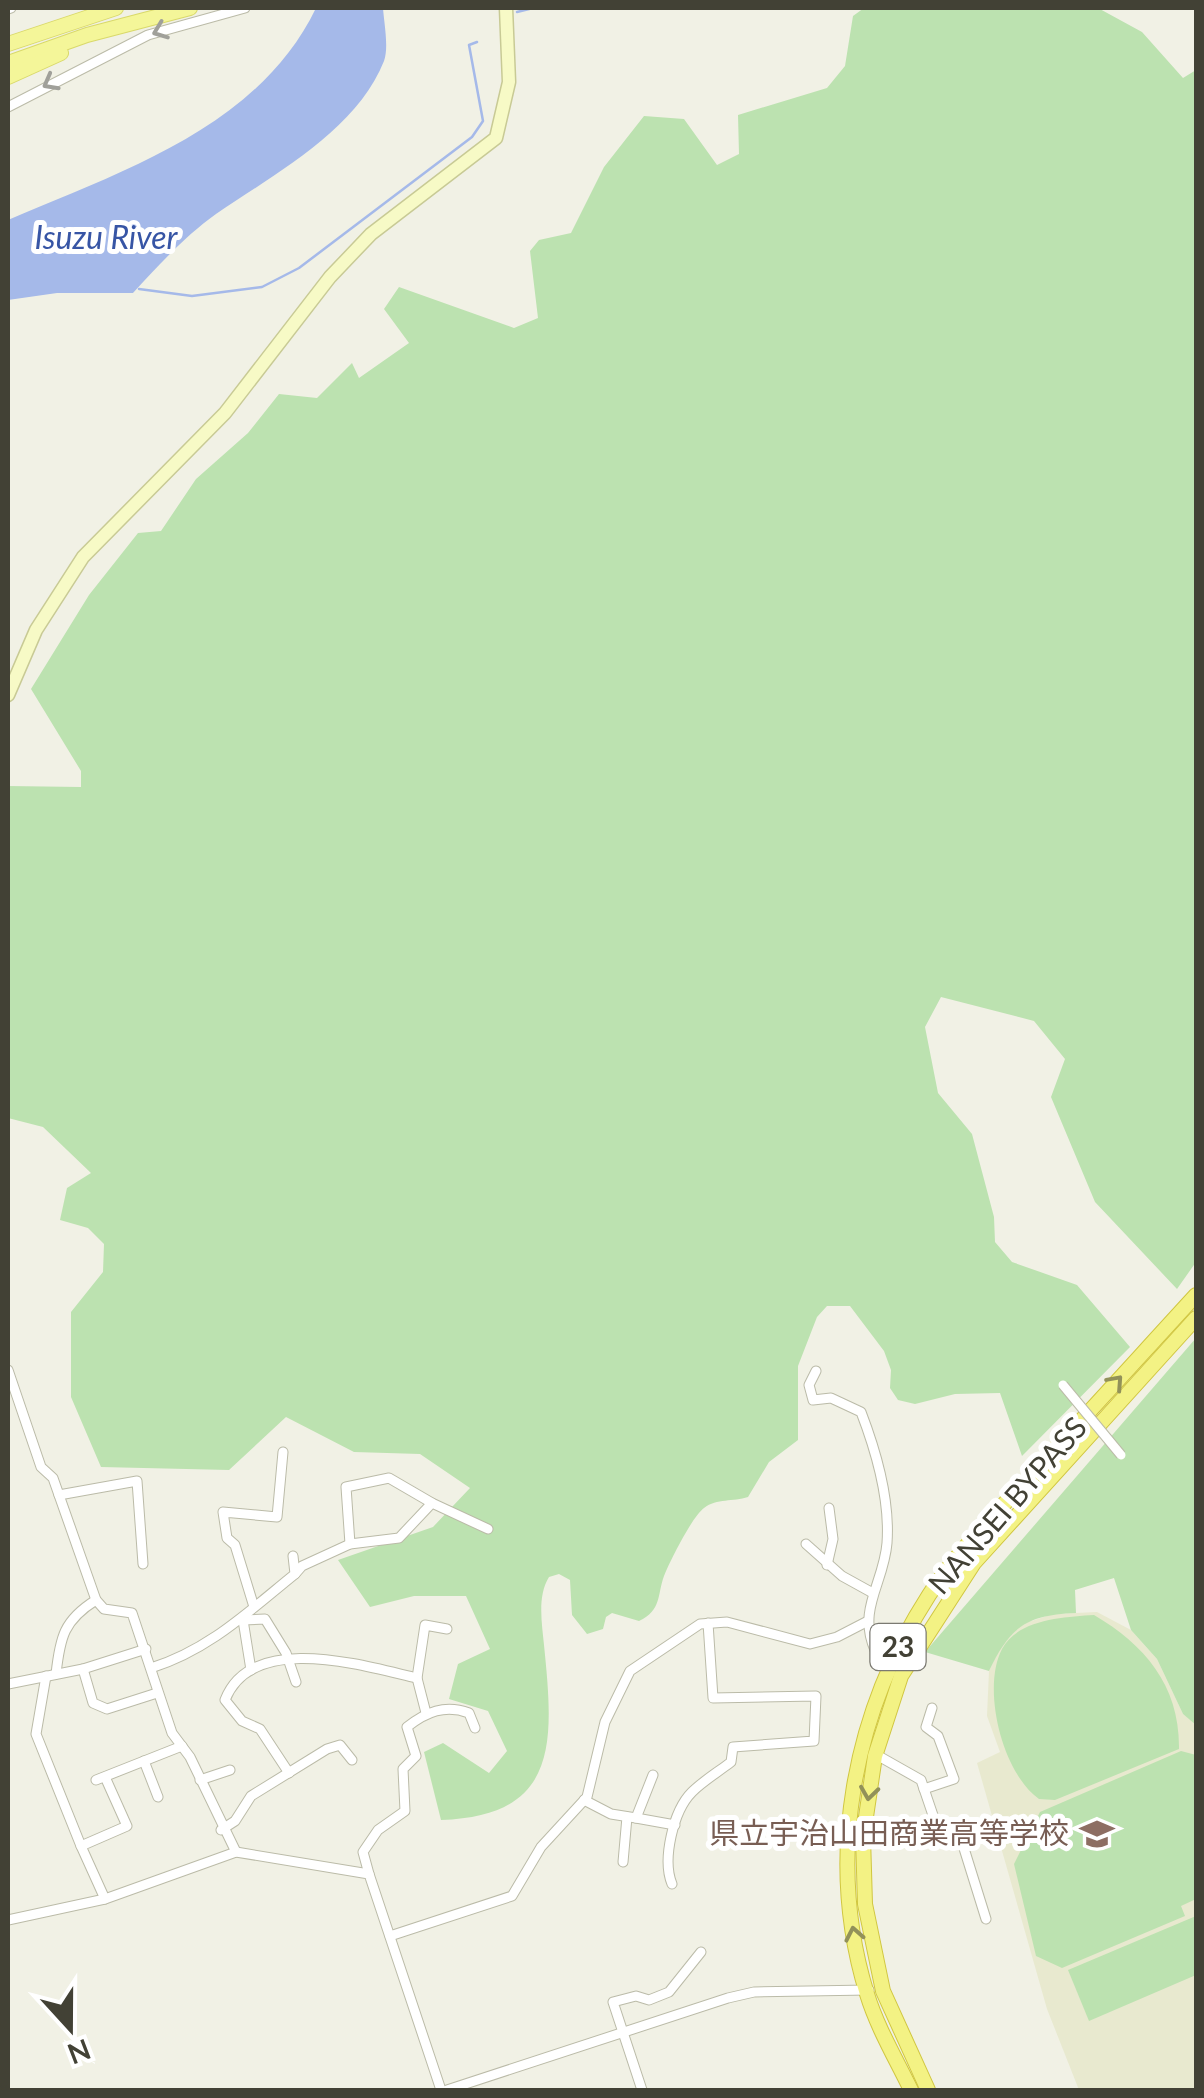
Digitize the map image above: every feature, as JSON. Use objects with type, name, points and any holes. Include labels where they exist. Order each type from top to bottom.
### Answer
[{"type":"highway","name":"NANSEI BYPASS","points":[[911,2090],[866,1990],[848,1901],[848,1829],[862,1741],[891,1662],[931,1590],[970,1542],[1196,1295]]},
{"type":"highway","name":"NANSEI BYPASS","points":[[928,2090],[884,1991],[864,1904],[863,1837],[876,1754],[901,1676],[974,1563],[1196,1318]]},
{"type":"main road","points":[[8,36],[102,8]]},
{"type":"main road","points":[[8,44],[116,8]]},
{"type":"main road","points":[[8,63],[190,8]]},
{"type":"main road","points":[[8,696],[36,630],[82,557],[225,413],[364,241],[398,210],[496,138],[509,82],[506,8]]},
{"type":"main road","points":[[10,79],[174,12]]},
{"type":"street","points":[[8,106],[79,67],[180,23],[245,8]]},
{"type":"street","points":[[10,79],[21,99]]},
{"type":"street","points":[[8,1370],[42,1467],[53,1478],[60,1494],[96,1600],[104,1609],[132,1613],[157,1693],[221,1830],[236,1852]]},
{"type":"street","points":[[816,1371],[809,1386],[813,1400],[832,1398],[861,1412],[877,1460],[887,1540],[871,1592],[868,1621],[875,1650],[891,1662]]},
{"type":"street","points":[[1063,1385],[1121,1455]]},
{"type":"street","points":[[254,1607],[235,1545],[227,1538],[223,1512],[277,1517],[283,1452]]},
{"type":"street","points":[[350,1544],[346,1486],[388,1478],[488,1529]]},
{"type":"street","points":[[60,1494],[137,1481],[143,1564]]},
{"type":"street","points":[[151,1668],[180,1659],[244,1620],[302,1566],[350,1544],[398,1538],[432,1503]]},
{"type":"street","points":[[827,1564],[833,1540],[829,1508]]},
{"type":"street","points":[[806,1544],[827,1564],[871,1592]]},
{"type":"street","points":[[293,1556],[295,1574]]},
{"type":"street","points":[[96,1600],[73,1614],[60,1634],[36,1734],[105,1898]]},
{"type":"street","points":[[244,1620],[265,1619],[296,1682]]},
{"type":"street","points":[[244,1620],[251,1670]]},
{"type":"street","points":[[390,1936],[512,1896],[541,1847],[584,1800],[610,1708],[630,1672],[700,1624],[726,1622],[779,1640],[810,1644],[837,1637],[868,1621]]},
{"type":"street","points":[[672,1884],[666,1870],[675,1825],[689,1794],[731,1762],[733,1746],[814,1740],[816,1696],[713,1698],[708,1624]]},
{"type":"street","points":[[426,1712],[418,1678],[425,1625],[446,1629]]},
{"type":"street","points":[[8,1684],[84,1668],[146,1649]]},
{"type":"street","points":[[289,1773],[260,1729],[242,1720],[225,1700],[251,1670],[272,1660],[328,1658],[418,1678]]},
{"type":"street","points":[[84,1668],[94,1703],[107,1709],[157,1693]]},
{"type":"street","points":[[475,1728],[469,1713],[456,1708],[426,1712],[407,1728],[416,1756],[403,1768],[406,1811],[378,1830],[363,1852],[444,2090],[754,1992],[884,1991]]},
{"type":"street","points":[[924,1789],[954,1779],[938,1736],[926,1727],[932,1708]]},
{"type":"street","points":[[221,1830],[235,1821],[251,1796],[340,1745],[352,1760]]},
{"type":"street","points":[[81,1846],[127,1826],[100,1778],[182,1746]]},
{"type":"street","points":[[876,1754],[921,1780],[938,1830],[962,1842],[986,1919]]},
{"type":"street","points":[[144,1761],[158,1798]]},
{"type":"street","points":[[200,1780],[230,1770]]},
{"type":"street","points":[[622,1862],[632,1818],[653,1775]]},
{"type":"street","points":[[584,1800],[611,1814],[675,1825]]},
{"type":"street","points":[[8,1920],[105,1898],[236,1852],[368,1874]]},
{"type":"street","points":[[642,2090],[613,2002],[636,1996],[649,2000],[669,1992],[701,1952]]},
{"type":"shaded area","name":"県立宇治山田商業高等学校","points":[[1097,1612],[1131,1630],[1157,1659],[1183,1714],[1196,1724],[1196,2090],[1079,2090],[1047,2009],[977,1763],[1000,1752],[987,1716],[989,1671],[1002,1644],[1019,1625],[1053,1614]]},
{"type":"green space","points":[[864,8],[1098,8],[1142,32],[1183,78],[1196,70],[1196,1262],[1177,1289],[1095,1202],[1051,1097],[1065,1059],[1034,1021],[941,997],[925,1027],[938,1093],[972,1134],[994,1217],[995,1242],[1012,1262],[1077,1285],[1130,1347],[1022,1456],[1000,1393],[955,1394],[915,1404],[898,1400],[890,1388],[891,1370],[884,1351],[850,1306],[827,1306],[817,1317],[798,1366],[798,1440],[769,1462],[748,1497],[714,1503],[699,1513],[671,1560],[652,1612],[639,1621],[612,1613],[606,1617],[603,1629],[587,1634],[572,1615],[570,1580],[559,1574],[549,1577],[542,1619],[549,1713],[540,1768],[528,1789],[508,1805],[480,1815],[441,1820],[424,1752],[443,1743],[489,1773],[507,1751],[488,1711],[449,1699],[458,1664],[490,1649],[466,1596],[414,1596],[370,1607],[338,1560],[433,1527],[470,1488],[420,1454],[354,1452],[286,1417],[229,1470],[101,1467],[71,1397],[71,1312],[103,1272],[104,1244],[88,1228],[60,1220],[67,1188],[91,1173],[43,1127],[8,1118],[8,786],[81,787],[81,771],[31,689],[89,595],[138,533],[161,531],[196,479],[248,433],[279,394],[317,398],[352,363],[359,378],[409,343],[384,309],[399,287],[514,328],[538,318],[530,251],[539,240],[571,233],[604,167],[644,116],[684,119],[717,165],[739,154],[738,115],[827,88],[845,66],[853,16]]},
{"type":"green space","points":[[1196,1338],[1196,1725],[1183,1714],[1157,1659],[1131,1630],[1114,1578],[1075,1590],[1076,1613],[1044,1617],[1022,1626],[1004,1644],[989,1671],[925,1652]]},
{"type":"green space","points":[[1094,1615],[1129,1640],[1156,1670],[1173,1706],[1179,1749],[1055,1800],[1039,1799],[1015,1771],[999,1730],[996,1666],[1002,1649],[1019,1631],[1043,1622]]},
{"type":"green space","points":[[1181,1751],[1196,1755],[1196,1899],[1181,1906],[1185,1916],[1062,1968],[1036,1956],[1014,1864],[1040,1812]]},
{"type":"green space","points":[[1196,1916],[1196,1975],[1089,2021],[1068,1970]]},
{"type":"water","name":"Isuzu River","points":[[316,8],[383,8],[384,61],[371,86],[334,129],[287,167],[205,223],[133,293],[57,293],[8,300],[8,220],[140,163],[223,115],[259,85],[291,50]]},
{"type":"waterway","points":[[517,12],[533,8]]},
{"type":"waterway","points":[[139,289],[192,296],[262,287],[299,268],[472,137],[483,121],[469,45],[477,42]]},
{"type":"place","name":"県立宇治山田商業高等学校","points":[[1097,1834]]}]
